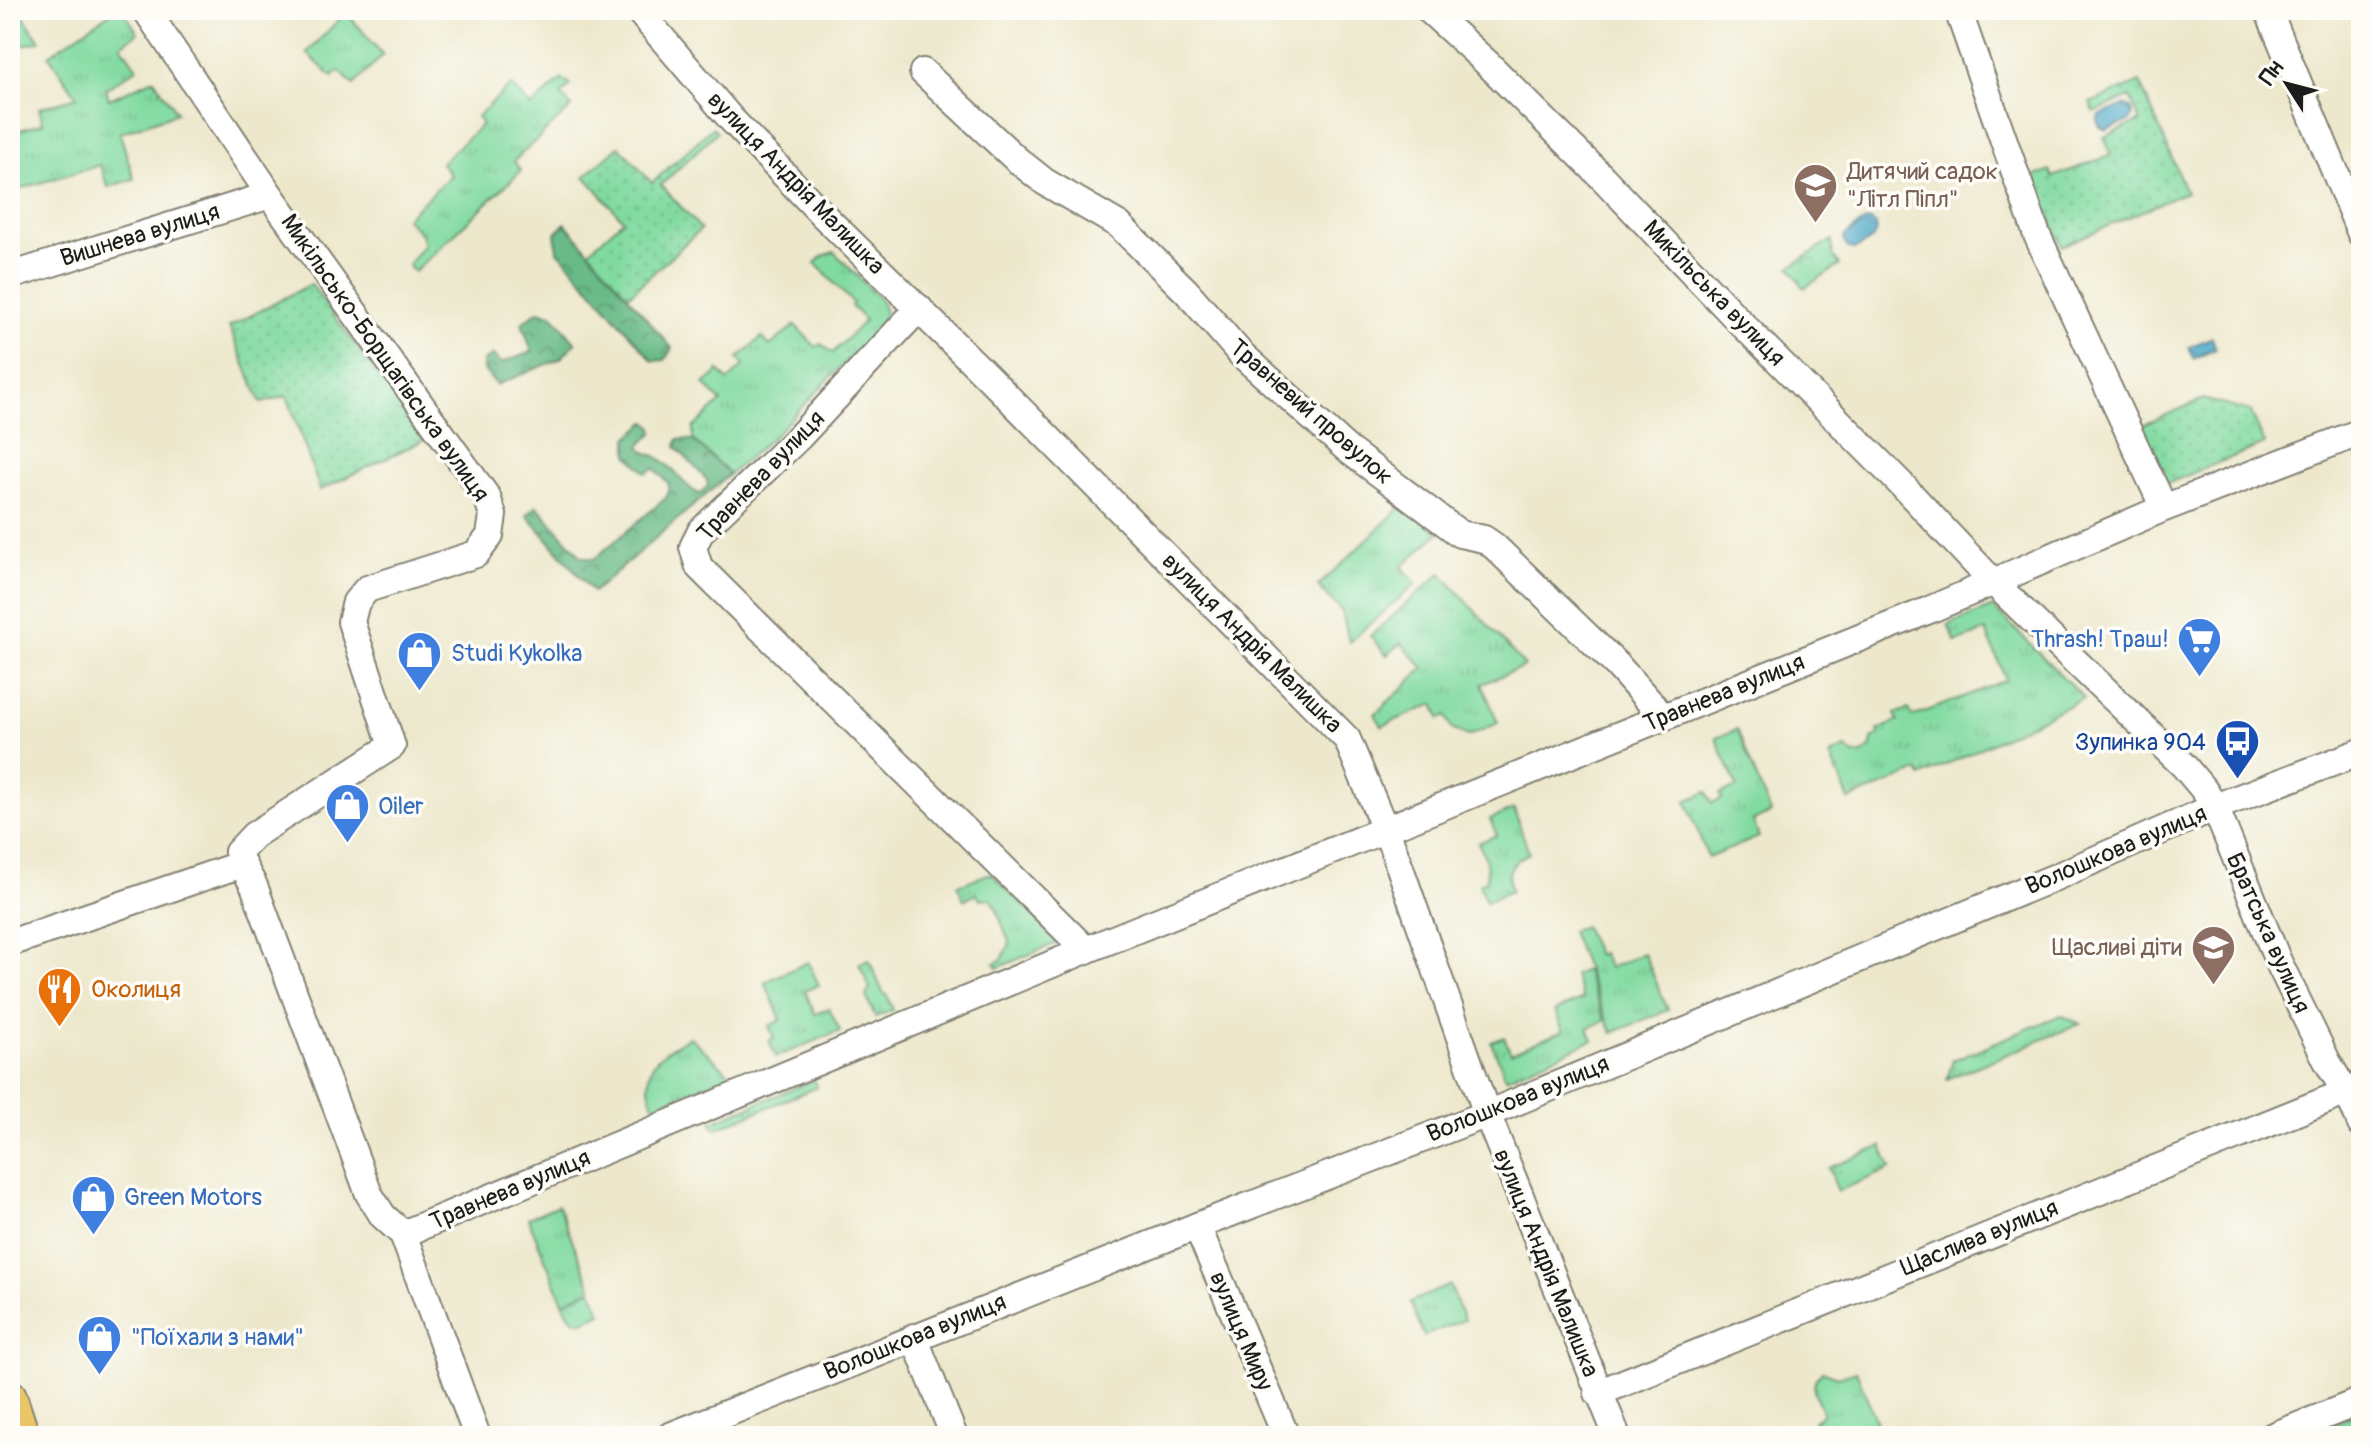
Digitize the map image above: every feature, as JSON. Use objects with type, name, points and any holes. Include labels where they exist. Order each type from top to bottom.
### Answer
[{"type":"main road","points":[[10,1396],[23,1436]]},
{"type":"street","name":"Микільсько-Борщагівська вулиця","points":[[146,10],[270,195],[487,497],[493,515],[490,536],[476,554],[367,589],[356,602],[351,622],[392,746],[254,835],[238,852],[242,864]]},
{"type":"street","name":"вулиця Андрія Малишка","points":[[638,10],[731,119],[823,215],[1347,739],[1385,830],[1487,1114],[1617,1436]]},
{"type":"street","name":"Микільська вулиця","points":[[1429,10],[1602,177],[1993,582]]},
{"type":"street","points":[[1958,10],[2037,235],[2164,508]]},
{"type":"street","points":[[2268,10],[2361,234]]},
{"type":"street","name":"Травневий провулок","points":[[923,72],[1045,182],[1119,225],[1187,292],[1240,353],[1347,449],[1460,534],[1484,539],[1494,546],[1617,665],[1663,717]]},
{"type":"street","name":"Вишнева вулиця","points":[[10,276],[270,195]]},
{"type":"street","name":"Травнева вулиця","points":[[919,308],[800,436],[701,531],[693,547],[699,567],[1086,950]]},
{"type":"street","name":"Травнева вулиця","points":[[242,864],[254,886],[369,1194],[383,1216],[403,1234],[1086,950],[1929,610],[2164,508],[2361,432]]},
{"type":"street","name":"Братська вулиця","points":[[1993,582],[2184,766],[2204,790],[2215,807],[2278,961],[2327,1061],[2353,1089],[2353,1105],[2361,1124]]},
{"type":"street","name":"Волошкова вулиця","points":[[670,1436],[914,1337],[1487,1114],[2058,876],[2215,807],[2361,752]]},
{"type":"street","points":[[10,943],[242,864]]},
{"type":"street","name":"Щаслива вулиця","points":[[1598,1393],[2353,1089]]},
{"type":"street","name":"вулиця Миру","points":[[1197,1226],[1286,1436]]},
{"type":"street","points":[[403,1234],[477,1436]]},
{"type":"street","points":[[914,1337],[954,1436]]},
{"type":"street","points":[[2273,1436],[2361,1401]]},
{"type":"green space","points":[[10,10],[19,10],[40,41],[10,49]]},
{"type":"green space","points":[[114,10],[123,10],[138,33],[121,45],[137,68],[106,89],[109,99],[154,79],[177,113],[120,133],[134,179],[108,187],[100,165],[10,192],[10,133],[43,123],[39,108],[77,97],[49,55]]},
{"type":"green space","points":[[346,12],[383,55],[354,85],[339,71],[332,77],[307,53]]},
{"type":"green space","points":[[562,79],[571,85],[561,95],[572,107],[514,161],[521,171],[414,272],[408,265],[424,244],[421,234],[406,218],[451,175],[441,163],[482,124],[477,117],[511,85],[531,107]]},
{"type":"green space","points":[[2140,82],[2186,192],[2062,246],[2033,177],[2050,170],[2053,177],[2111,155],[2104,137],[2140,121],[2130,97],[2094,112],[2090,103]]},
{"type":"green space","points":[[713,127],[717,132],[661,185],[701,229],[628,296],[589,251],[623,220],[585,176],[619,146],[652,183]]},
{"type":"green space","points":[[565,223],[672,348],[665,360],[653,361],[558,251],[555,234]]},
{"type":"green space","points":[[1832,240],[1833,255],[1840,265],[1804,288],[1790,267]]},
{"type":"green space","points":[[834,252],[879,298],[885,311],[881,325],[776,434],[730,474],[693,440],[693,428],[721,402],[704,384],[719,371],[728,381],[744,365],[738,358],[762,337],[770,346],[795,325],[816,347],[821,344],[833,353],[865,320],[815,263]]},
{"type":"green space","points":[[311,284],[424,440],[320,490],[287,396],[261,403],[229,327]]},
{"type":"green space","points":[[538,311],[552,314],[576,343],[560,359],[496,385],[483,369],[483,361],[493,355],[501,363],[532,352],[522,323]]},
{"type":"green space","points":[[2203,399],[2251,412],[2265,444],[2166,484],[2141,426]]},
{"type":"green space","points":[[646,422],[652,425],[654,432],[640,446],[668,465],[699,494],[708,486],[707,480],[676,447],[678,439],[693,440],[730,474],[593,592],[527,515],[537,506],[582,557],[594,559],[667,497],[669,484],[654,468],[646,473],[628,455],[628,438]]},
{"type":"green space","points":[[1402,506],[1439,533],[1402,566],[1416,584],[1349,642],[1342,611],[1318,586]]},
{"type":"green space","points":[[1441,573],[1525,666],[1482,684],[1498,723],[1469,736],[1453,730],[1446,716],[1440,719],[1434,704],[1382,726],[1375,714],[1424,668],[1401,643],[1387,655],[1370,636]]},
{"type":"green space","points":[[1993,607],[2084,698],[1921,777],[1918,771],[1849,800],[1830,755],[1846,748],[1854,755],[1862,754],[1871,747],[1872,739],[1879,735],[1878,730],[1898,721],[1895,714],[1908,709],[1912,717],[2006,680],[1986,631],[1956,642],[1948,625]]},
{"type":"green space","points":[[1737,729],[1771,813],[1753,821],[1759,837],[1708,858],[1686,801],[1707,792],[1712,803],[1722,799],[1720,794],[1737,787],[1716,738]]},
{"type":"green space","points":[[1514,809],[1529,853],[1511,868],[1508,879],[1511,891],[1486,902],[1479,884],[1486,881],[1485,857],[1478,843],[1497,835],[1490,819]]},
{"type":"green space","points":[[991,873],[1060,942],[997,968],[995,963],[1002,959],[1010,944],[994,903],[989,898],[980,899],[977,894],[964,900],[958,885]]},
{"type":"green space","points":[[1584,926],[1597,955],[1602,953],[1609,968],[1644,953],[1668,1010],[1612,1033],[1571,931]]},
{"type":"green space","points":[[869,960],[893,1010],[875,1017],[866,996],[870,988],[859,964]]},
{"type":"green space","points":[[808,962],[819,985],[805,991],[815,1014],[829,1008],[840,1031],[776,1057],[769,1040],[774,1038],[769,1026],[781,1020],[765,982]]},
{"type":"green space","points":[[1585,970],[1605,1021],[1588,1028],[1593,1040],[1506,1078],[1491,1042],[1504,1037],[1511,1053],[1563,1031],[1555,1011],[1583,999],[1574,975]]},
{"type":"green space","points":[[2061,1015],[2080,1024],[1947,1079],[1953,1060]]},
{"type":"green space","points":[[690,1037],[731,1075],[654,1106],[649,1081],[654,1064],[668,1050]]},
{"type":"green space","points":[[814,1080],[817,1087],[715,1129],[712,1122]]},
{"type":"green space","points":[[1882,1146],[1891,1169],[1838,1191],[1829,1168]]},
{"type":"green space","points":[[558,1205],[592,1289],[563,1302],[528,1218]]},
{"type":"green space","points":[[1450,1285],[1464,1320],[1424,1336],[1410,1302]]},
{"type":"green space","points":[[592,1289],[601,1313],[582,1321],[574,1319],[563,1302]]},
{"type":"green space","points":[[1822,1371],[1838,1377],[1856,1371],[1877,1423],[1844,1436],[1819,1436],[1813,1422],[1823,1413],[1814,1392],[1815,1380]]},
{"type":"green space","points":[[2361,1411],[2361,1436],[2297,1436]]},
{"type":"water","points":[[2124,105],[2131,108],[2133,114],[2130,121],[2106,130],[2100,127],[2097,121],[2100,115]]},
{"type":"water","points":[[1870,221],[1876,225],[1874,237],[1855,249],[1848,248],[1844,242],[1845,236],[1863,222]]},
{"type":"water","points":[[2212,337],[2216,349],[2194,359],[2189,347]]},
{"type":"place","name":"Дитячий садок \"Літл Піпл\"","points":[[1816,224]]},
{"type":"place","name":"Thrash! Траш!","points":[[2200,678]]},
{"type":"place","name":"Studi Kykolka","points":[[420,692]]},
{"type":"place","name":"Зупинка 904","points":[[2237,781]]},
{"type":"place","name":"Oiler","points":[[347,845]]},
{"type":"place","name":"Щасливі діти","points":[[2213,986]]},
{"type":"place","name":"Околиця","points":[[60,1028]]},
{"type":"place","name":"Green Motors","points":[[93,1236]]},
{"type":"place","name":"\"Поїхали з нами\"","points":[[100,1376]]}]
